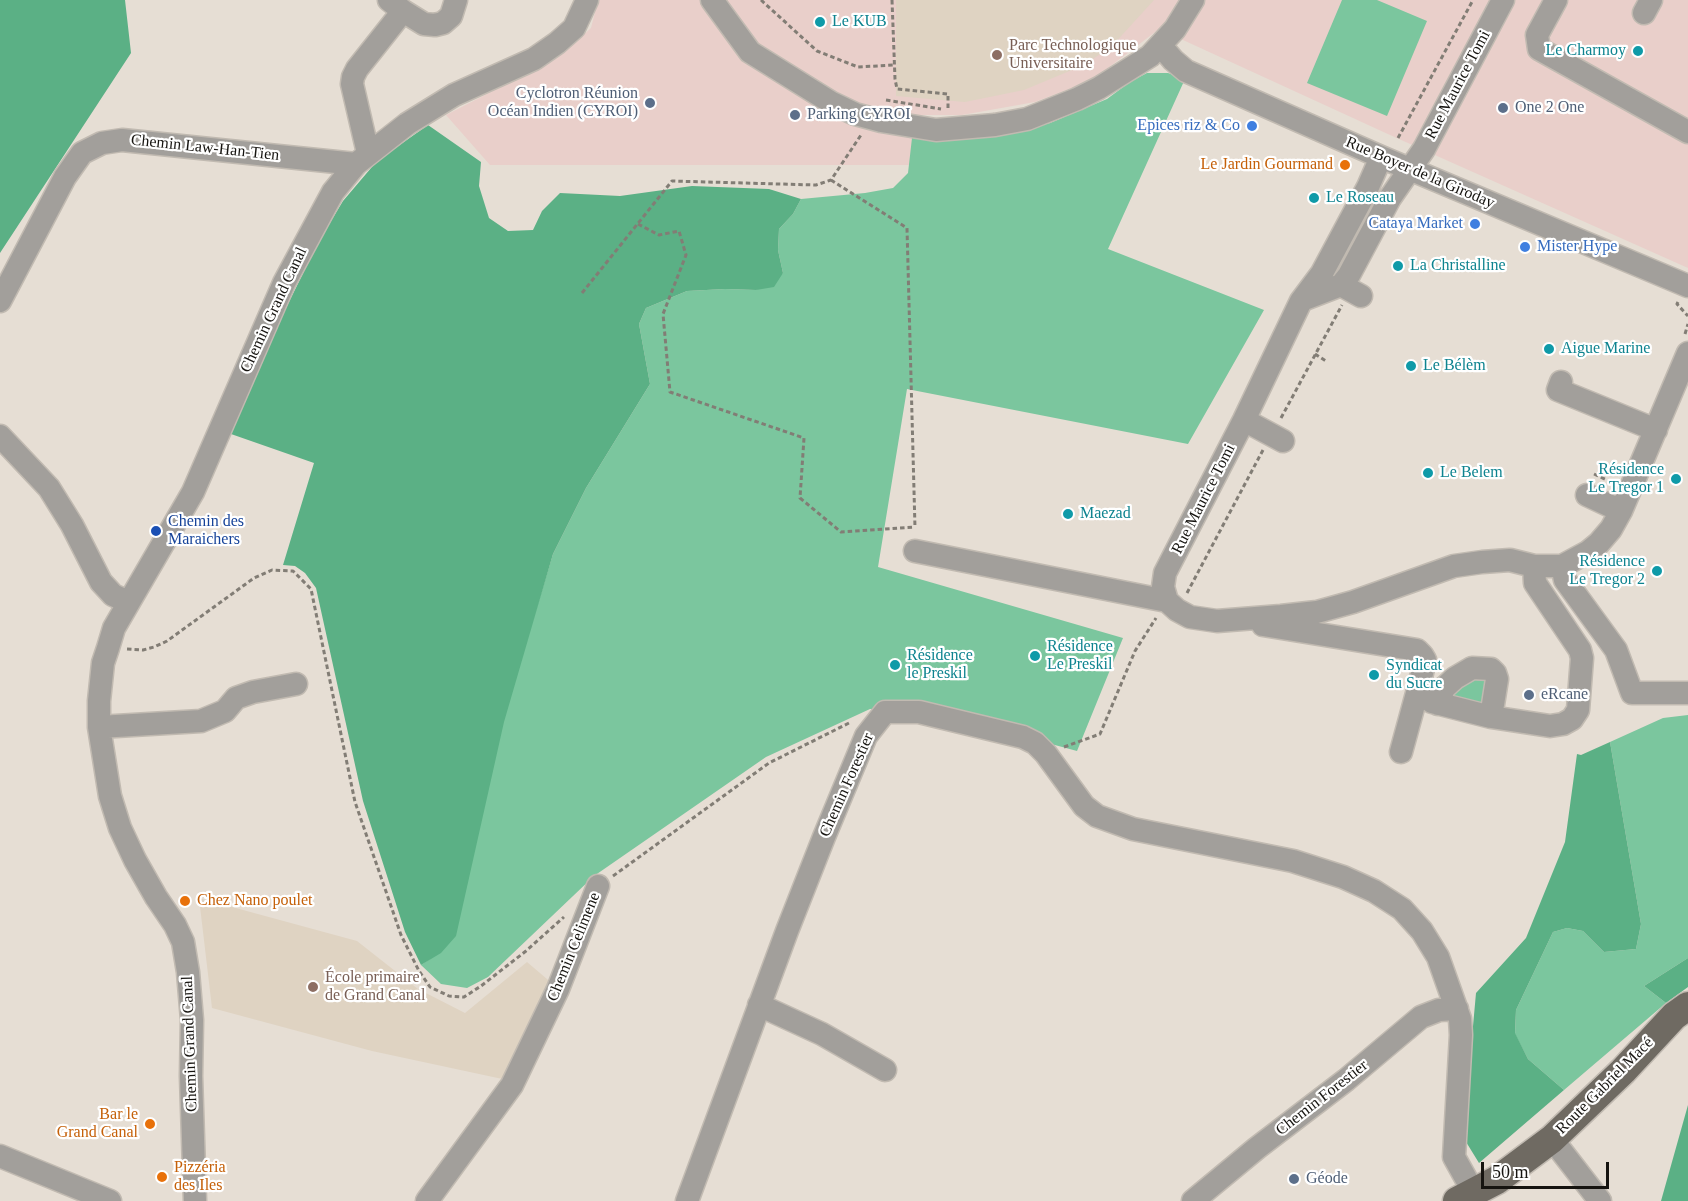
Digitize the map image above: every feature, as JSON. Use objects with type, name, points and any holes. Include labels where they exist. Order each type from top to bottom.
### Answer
[{"type":"main road","name":"Route Gabriel Macé","points":[[1465,1197],[1497,1180],[1552,1139],[1623,1071],[1674,1016],[1688,1006]]},
{"type":"street","points":[[362,159],[352,84],[357,69],[396,6],[423,24],[443,24],[451,16],[456,0]]},
{"type":"street","name":"Chemin Grand Canal","points":[[195,1201],[191,1076],[192,1020],[189,972],[183,942],[135,860],[120,828],[108,786],[99,727],[103,663],[114,628],[193,492],[284,283],[333,192],[362,159],[407,124],[454,95],[534,59],[557,43],[574,28],[588,0]]},
{"type":"street","points":[[712,0],[750,52],[832,103],[855,114],[936,130],[995,125],[1027,119],[1099,88],[1150,56],[1161,46],[1193,0]]},
{"type":"street","name":"Rue Maurice Tomi","points":[[1341,285],[1349,275],[1390,198],[1424,149],[1503,0]]},
{"type":"street","points":[[1556,0],[1537,35],[1539,49],[1688,132]]},
{"type":"street","name":"Rue Boyer de la Giroday","points":[[1161,46],[1186,71],[1381,157],[1688,286]]},
{"type":"street","name":"Chemin Law-Han-Tien","points":[[0,301],[64,177],[82,153],[102,142],[122,140],[362,159]]},
{"type":"street","name":"Rue Maurice Tomi","points":[[1174,601],[1163,587],[1165,573],[1244,420],[1294,298],[1368,188],[1381,157]]},
{"type":"street","points":[[1294,298],[1341,285],[1361,296]]},
{"type":"street","points":[[915,551],[1174,601],[1177,610],[1190,617],[1217,621],[1317,612],[1353,602],[1454,566],[1509,560],[1534,566],[1562,566],[1599,543],[1611,529],[1604,503],[1656,430],[1688,353]]},
{"type":"street","points":[[1561,382],[1558,390],[1656,430]]},
{"type":"street","points":[[1244,420],[1276,435]]},
{"type":"street","points":[[0,436],[49,488],[72,525],[101,582],[113,595],[128,602]]},
{"type":"street","points":[[1419,686],[1424,696],[1437,704],[1491,717],[1550,726],[1563,724],[1572,719],[1578,710],[1582,658],[1580,650],[1535,583],[1534,566]]},
{"type":"street","points":[[1562,566],[1565,580],[1616,650],[1632,693],[1688,693]]},
{"type":"street","points":[[1251,619],[1266,627],[1417,650],[1425,660],[1401,752]]},
{"type":"street","points":[[1437,704],[1444,688],[1455,678],[1472,668],[1491,669],[1497,679],[1491,717]]},
{"type":"street","points":[[99,727],[201,721],[225,711],[237,698],[244,695],[296,684]]},
{"type":"street","name":"Chemin Forestier","points":[[687,1201],[824,837],[866,736],[885,712],[919,712],[1023,737],[1035,743],[1046,754],[1084,806],[1098,816],[1133,829],[1293,861],[1343,877],[1374,891],[1402,909],[1422,930],[1438,957],[1460,1019],[1454,1157],[1465,1197]]},
{"type":"street","name":"Chemin Celimene","points":[[427,1201],[512,1085],[558,989],[598,886]]},
{"type":"street","points":[[759,1005],[822,1034],[885,1070]]},
{"type":"street","name":"Chemin Forestier","points":[[1193,1201],[1257,1148],[1346,1080],[1421,1017],[1439,1010],[1457,1009]]},
{"type":"street","points":[[1552,1139],[1600,1201]]},
{"type":"street","points":[[0,1156],[110,1201]]},
{"type":"path","points":[[761,0],[817,51],[858,67],[894,65]]},
{"type":"path","points":[[892,0],[897,89],[948,94]]},
{"type":"path","points":[[1398,138],[1473,0]]},
{"type":"path","points":[[886,100],[948,110],[958,109]]},
{"type":"path","points":[[582,293],[672,181],[816,185],[831,180],[871,118]]},
{"type":"path","points":[[831,180],[907,228],[915,551]]},
{"type":"path","points":[[638,224],[659,235],[679,231],[686,255],[663,314],[670,392],[804,438],[800,498],[841,532],[915,527]]},
{"type":"path","points":[[1046,754],[1100,734],[1135,651],[1174,601],[1276,435],[1332,324]]},
{"type":"path","points":[[1315,354],[1326,361]]},
{"type":"path","points":[[1594,474],[1614,482],[1604,503]]},
{"type":"path","points":[[108,648],[143,650],[154,647],[167,641],[254,578],[272,570],[293,572],[311,589],[355,802],[400,935],[418,971],[430,987],[449,996],[464,997],[526,951],[566,915]]},
{"type":"path","name":"Chemin Celimene","points":[[598,886],[769,763],[852,722]]},
{"type":"shaded area","points":[[598,0],[1688,0],[1688,268],[1159,29],[1091,81],[1035,102],[962,115],[916,115],[919,165],[490,165],[446,115],[557,58],[591,28]]},
{"type":"shaded area","name":"Parc Technologique Universitaire","points":[[896,0],[1154,0],[1112,46],[1084,65],[1024,90],[965,102],[896,96]]},
{"type":"shaded area","name":"École primaire de Grand Canal","points":[[199,898],[357,941],[418,989],[465,1013],[527,962],[554,985],[507,1080],[372,1051],[212,1008]]},
{"type":"green space","points":[[0,0],[125,0],[131,53],[0,253]]},
{"type":"green space","points":[[1342,0],[1377,0],[1427,21],[1387,116],[1307,83]]},
{"type":"green space","points":[[1147,73],[1168,73],[1185,79],[1108,249],[1264,310],[1188,444],[907,389],[878,567],[1123,638],[1077,751],[918,708],[870,709],[766,757],[594,876],[488,977],[467,988],[441,984],[421,965],[430,959],[553,554],[586,488],[650,384],[639,324],[646,308],[687,291],[756,290],[783,273],[778,250],[779,229],[793,214],[801,199],[893,188],[908,173],[912,138],[1006,135],[1050,123],[1107,99]]},
{"type":"green space","points":[[428,125],[481,162],[479,186],[489,218],[508,231],[533,230],[542,211],[560,193],[620,196],[692,186],[769,189],[801,199],[793,214],[779,229],[778,250],[783,273],[774,287],[756,290],[687,291],[646,308],[639,324],[650,384],[586,488],[553,554],[504,722],[456,936],[441,953],[421,965],[405,932],[363,801],[316,588],[305,573],[295,566],[283,565],[314,463],[231,434],[286,308],[319,241],[343,201],[377,161]]},
{"type":"green space","points":[[1490,675],[1485,708],[1450,701],[1459,683]]},
{"type":"green space","points":[[1688,715],[1688,958],[1644,986],[1666,1003],[1564,1090],[1528,1059],[1515,1034],[1516,1010],[1553,932],[1567,928],[1583,931],[1604,952],[1636,949],[1641,924],[1610,742],[1663,718]]},
{"type":"green space","points":[[1610,742],[1641,924],[1636,949],[1604,952],[1583,931],[1567,928],[1553,932],[1516,1010],[1515,1033],[1528,1059],[1564,1090],[1479,1163],[1463,1137],[1476,993],[1526,938],[1565,842],[1577,754],[1581,755]]},
{"type":"green space","points":[[1688,958],[1688,987],[1666,1003],[1644,986]]},
{"type":"green space","points":[[1688,1105],[1688,1201],[1661,1201]]},
{"type":"place","name":"Le KUB","points":[[820,22]]},
{"type":"place","name":"Le Charmoy","points":[[1638,51]]},
{"type":"place","name":"Parc Technologique Universitaire","points":[[997,55]]},
{"type":"place","name":"Cyclotron Réunion Océan Indien (CYROI)","points":[[650,103]]},
{"type":"place","name":"One 2 One","points":[[1503,108]]},
{"type":"place","name":"Parking CYROI","points":[[795,115]]},
{"type":"place","name":"Epices riz & Co","points":[[1252,126]]},
{"type":"place","name":"Le Jardin Gourmand","points":[[1345,165]]},
{"type":"place","name":"Le Roseau","points":[[1314,198]]},
{"type":"place","name":"Cataya Market","points":[[1475,224]]},
{"type":"place","name":"Mister Hype","points":[[1525,247]]},
{"type":"place","name":"La Christalline","points":[[1398,266]]},
{"type":"place","name":"Aigue Marine","points":[[1549,349]]},
{"type":"place","name":"Le Bélèm","points":[[1411,366]]},
{"type":"place","name":"Le Belem","points":[[1428,473]]},
{"type":"place","name":"Résidence Le Tregor 1","points":[[1676,479]]},
{"type":"place","name":"Maezad","points":[[1068,514]]},
{"type":"place","name":"Chemin des Maraichers","points":[[156,531]]},
{"type":"place","name":"Résidence Le Tregor 2","points":[[1657,571]]},
{"type":"place","name":"Résidence Le Preskil","points":[[1035,656]]},
{"type":"place","name":"Résidence le Preskil","points":[[895,665]]},
{"type":"place","name":"Syndicat du Sucre","points":[[1374,675]]},
{"type":"place","name":"eRcane","points":[[1529,695]]},
{"type":"place","name":"Chez Nano poulet","points":[[185,901]]},
{"type":"place","name":"École primaire de Grand Canal","points":[[313,987]]},
{"type":"place","name":"Bar le Grand Canal","points":[[150,1124]]},
{"type":"place","name":"Pizzéria des Iles","points":[[162,1177]]},
{"type":"place","name":"Géode","points":[[1294,1179]]}]
